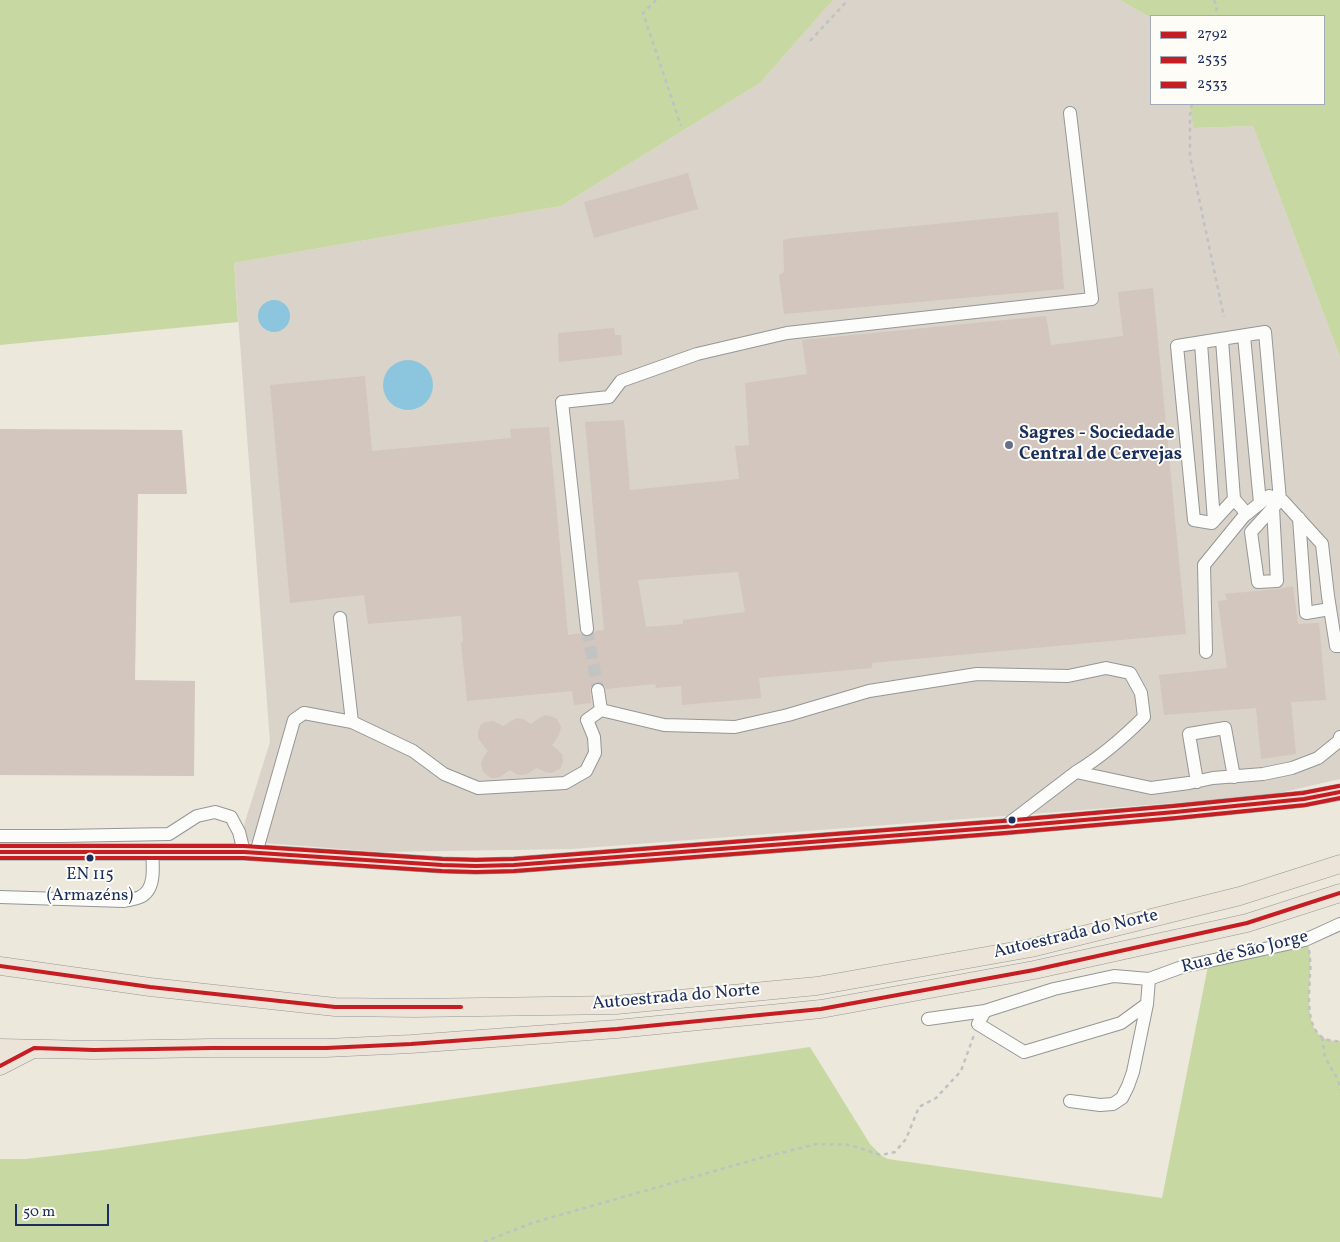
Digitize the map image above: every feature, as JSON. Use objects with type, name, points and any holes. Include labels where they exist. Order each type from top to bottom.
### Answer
[{"type":"highway","name":"Autoestrada do Norte","points":[[0,966],[150,987],[335,1007],[415,1008],[616,1005],[817,986],[1031,948],[1240,896],[1340,864]]},
{"type":"highway","name":"Autoestrada do Norte","points":[[0,1048],[94,1050],[326,1048],[401,1045],[617,1029],[821,1009],[1034,970],[1247,923],[1340,893]]},
{"type":"highway","name":"Autoestrada do Norte","points":[[0,1035],[34,1048]]},
{"type":"highway","name":"Autoestrada do Norte","points":[[0,1058],[34,1048]]},
{"type":"highway","points":[[0,1066],[34,1048]]},
{"type":"main road","points":[[0,852],[250,853],[476,866],[514,865],[1004,827],[1276,802],[1340,792]]},
{"type":"street","points":[[587,628],[562,402],[609,396],[621,381],[697,354],[787,333],[1092,299],[1070,113]]},
{"type":"street","points":[[1234,500],[1212,523],[1194,520],[1177,346],[1265,332],[1276,504],[1277,581],[1258,582],[1251,532],[1276,504],[1284,501],[1322,544],[1336,646],[1340,646]]},
{"type":"street","points":[[1244,336],[1260,503]]},
{"type":"street","points":[[1222,340],[1234,500],[1247,514]]},
{"type":"street","points":[[1201,342],[1214,521]]},
{"type":"street","points":[[1206,652],[1204,564],[1247,514],[1260,503],[1269,496],[1276,504]]},
{"type":"street","points":[[1299,518],[1306,613],[1330,609]]},
{"type":"street","points":[[340,618],[352,722]]},
{"type":"street","points":[[250,853],[294,720],[304,713],[352,722],[413,751],[444,774],[478,788],[565,783],[586,771],[595,754],[594,737],[587,720],[601,710],[664,725],[736,727],[788,715],[869,691],[978,674],[1068,676],[1106,668],[1130,673],[1141,693],[1144,717],[1090,764],[1076,772],[1004,827]]},
{"type":"street","points":[[598,690],[601,710]]},
{"type":"street","points":[[1197,782],[1189,734],[1225,728],[1234,777]]},
{"type":"street","points":[[1076,772],[1151,788],[1213,778],[1263,774],[1292,768],[1318,758],[1339,741],[1340,737]]},
{"type":"street","points":[[0,836],[169,834],[197,816],[214,812],[231,817],[250,853]]},
{"type":"street","points":[[0,896],[124,901],[142,897],[151,884],[153,875],[152,852]]},
{"type":"street","name":"Rua de São Jorge","points":[[928,1019],[984,1011],[1054,989],[1114,976],[1149,979],[1182,967],[1307,939],[1340,924]]},
{"type":"street","points":[[1070,1101],[1100,1105],[1113,1104],[1122,1098],[1132,1072],[1147,1004],[1149,979]]},
{"type":"street","points":[[984,1011],[978,1024],[1024,1052],[1121,1023],[1147,1004]]},
{"type":"path","points":[[656,0],[643,13],[681,126]]},
{"type":"path","points":[[810,41],[848,0]]},
{"type":"path","points":[[1214,0],[1217,7],[1215,15]]},
{"type":"path","points":[[1192,105],[1190,156],[1224,317]]},
{"type":"path","points":[[1307,939],[1310,973],[1308,995],[1310,1018],[1322,1038],[1330,1042],[1340,1042]]},
{"type":"path","points":[[484,1242],[532,1223],[760,1158],[817,1144],[850,1145],[881,1155],[895,1152],[906,1139],[919,1107],[936,1098],[961,1070],[978,1024]]},
{"type":"path","points":[[1322,1038],[1325,1057],[1338,1080],[1340,1090]]},
{"type":"shaded area","points":[[833,0],[1120,0],[1150,17],[1150,105],[1189,105],[1195,128],[1253,126],[1340,357],[1340,779],[1266,796],[572,849],[380,852],[239,841],[270,742],[234,263],[561,206],[760,83]]},
{"type":"green space","points":[[0,0],[833,0],[760,83],[561,206],[234,263],[238,322],[0,345]]},
{"type":"green space","points":[[1120,0],[1340,0],[1340,357],[1253,126],[1194,128],[1189,105],[1325,105],[1325,15],[1150,15],[1150,17]]},
{"type":"green space","points":[[1307,939],[1310,961],[1309,1007],[1311,1018],[1314,1027],[1320,1035],[1328,1040],[1340,1041],[1340,1242],[0,1242],[0,1159],[26,1159],[104,1150],[810,1047],[870,1144],[882,1156],[888,1159],[1162,1198],[1209,961]]},
{"type":"water","points":[[274,300],[280,301],[285,305],[289,310],[289,322],[285,327],[280,331],[274,332],[268,331],[263,327],[259,322],[258,316],[259,310],[263,305],[268,301]]},
{"type":"water","points":[[403,360],[413,360],[426,367],[433,380],[433,390],[426,403],[413,410],[403,410],[394,406],[387,399],[383,390],[383,380],[387,371],[394,364]]},
{"type":"building","points":[[688,173],[698,209],[594,238],[584,202]]},
{"type":"building","points":[[1058,212],[1064,289],[784,314],[779,275],[784,272],[783,240]]},
{"type":"building","points":[[1153,288],[1186,634],[872,663],[872,668],[759,678],[761,698],[682,705],[681,686],[656,688],[655,684],[606,689],[604,685],[597,682],[593,683],[590,688],[591,703],[574,705],[572,691],[467,701],[461,642],[463,642],[461,616],[368,624],[364,595],[290,603],[270,385],[365,376],[372,451],[511,438],[510,429],[549,427],[568,635],[580,633],[588,637],[595,631],[604,630],[585,422],[624,420],[630,490],[739,479],[735,446],[749,445],[745,383],[807,374],[802,340],[1046,316],[1051,345],[1123,336],[1118,292]],"holes":[[[738,572],[745,612],[683,620],[683,624],[646,627],[638,580]]]},
{"type":"building","points":[[614,328],[615,335],[621,335],[622,355],[559,362],[558,333]]},
{"type":"building","points":[[0,429],[182,430],[187,494],[138,494],[135,680],[195,681],[194,776],[0,775]]},
{"type":"building","points":[[1293,586],[1298,624],[1319,623],[1326,700],[1291,702],[1296,754],[1261,759],[1256,708],[1164,715],[1159,675],[1227,668],[1218,601],[1227,600],[1225,594]]},
{"type":"building","points":[[545,715],[557,719],[561,727],[559,735],[552,745],[562,754],[563,762],[560,769],[551,773],[537,768],[523,775],[518,775],[510,770],[496,778],[491,778],[483,772],[481,763],[488,751],[478,737],[481,724],[493,721],[503,726],[517,718],[531,724]]},
{"type":"tunnel","points":[[587,629],[598,690]]},
{"type":"transit line","name":"2533","points":[[0,846],[244,846],[442,859],[514,859],[1174,806],[1303,793],[1339,786]]},
{"type":"transit line","name":"2792","points":[[0,852],[244,852],[442,865],[514,865],[1175,812],[1304,799],[1340,792]]},
{"type":"transit line","name":"2535","points":[[0,858],[244,858],[442,871],[514,871],[1176,818],[1305,805],[1340,798]]},
{"type":"transit line","name":"2792","points":[[0,1066],[34,1048],[94,1050],[326,1048],[411,1044],[617,1029],[821,1009],[1034,970],[1247,923],[1340,893]]},
{"type":"transit line","name":"2792","points":[[0,966],[150,987],[335,1007],[461,1007]]},
{"type":"place","name":"Sagres - Sociedade Central de Cervejas","points":[[1009,445]]},
{"type":"place","name":"EN 115 (Armazéns)","points":[[90,858]]}]
